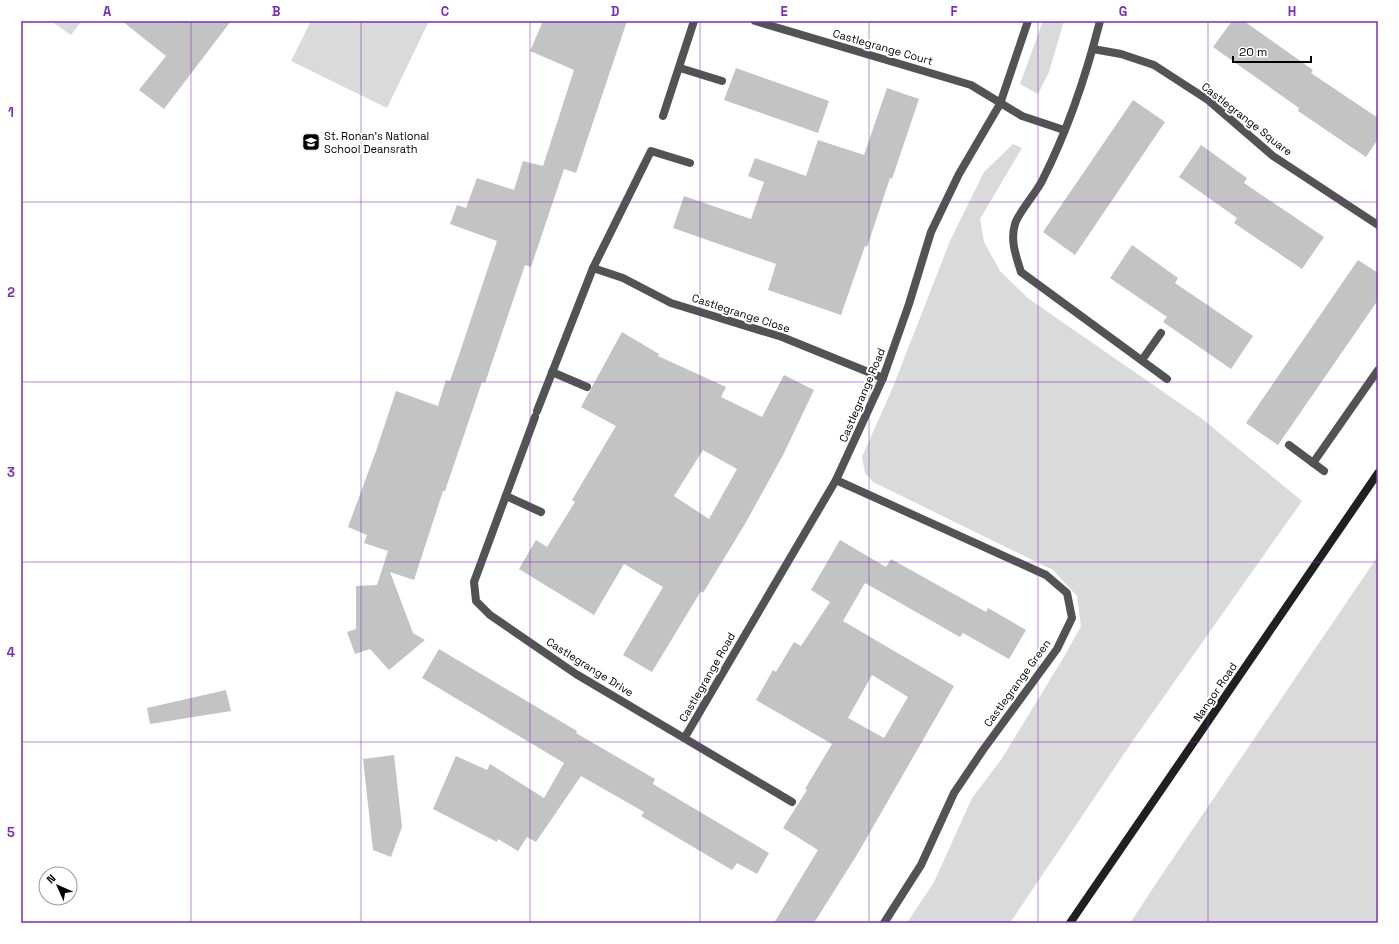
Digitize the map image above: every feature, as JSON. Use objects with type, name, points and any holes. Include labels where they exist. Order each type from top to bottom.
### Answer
[{"type":"main road","name":"Nangor Road","points":[[1070,923],[1378,473]]},
{"type":"street","points":[[663,116],[680,68],[694,21]]},
{"type":"street","name":"Castlegrange Court","points":[[755,21],[971,85],[1000,104]]},
{"type":"street","name":"Castlegrange Road","points":[[684,737],[836,480],[883,378],[909,304],[931,232],[960,174],[1000,104],[1028,21]]},
{"type":"street","points":[[1100,21],[1079,94],[1064,130],[1042,181],[1015,224],[1013,248],[1021,272],[1167,379]]},
{"type":"street","name":"Castlegrange Square","points":[[1093,49],[1121,54],[1154,65],[1208,100],[1273,156],[1378,225]]},
{"type":"street","points":[[680,68],[722,81]]},
{"type":"street","points":[[1000,104],[1022,116],[1064,130]]},
{"type":"street","points":[[587,387],[552,372],[593,268],[651,150],[690,164]]},
{"type":"street","name":"Castlegrange Close","points":[[593,268],[623,278],[671,303],[782,337],[883,378]]},
{"type":"street","points":[[1142,360],[1161,333]]},
{"type":"street","points":[[1313,463],[1378,370]]},
{"type":"street","name":"Castlegrange Drive","points":[[552,372],[474,582],[476,601],[490,615],[576,674],[792,802]]},
{"type":"street","points":[[1289,445],[1324,471]]},
{"type":"street","name":"Castlegrange Green","points":[[836,480],[1046,575],[1067,593],[1072,618],[1056,649],[954,793],[921,865],[884,923]]},
{"type":"street","points":[[506,496],[541,512]]},
{"type":"shaded area","points":[[51,21],[82,21],[71,35]]},
{"type":"shaded area","points":[[311,21],[429,21],[387,108],[291,61]]},
{"type":"shaded area","points":[[1043,21],[1064,21],[1049,72],[1038,94],[1020,84]]},
{"type":"shaded area","points":[[1013,144],[1022,148],[980,219],[984,242],[1000,271],[1029,299],[1201,418],[1302,501],[1134,739],[1010,923],[907,923],[934,882],[972,798],[1001,760],[1081,626],[1077,596],[1053,570],[873,482],[865,473],[862,457],[893,387],[950,241],[984,172]]},
{"type":"shaded area","points":[[1378,556],[1378,923],[1130,923],[1161,876]]},
{"type":"building","points":[[122,21],[231,21],[164,109],[139,90],[166,56]]},
{"type":"building","points":[[543,21],[627,21],[576,173],[564,169],[531,267],[525,265],[485,383],[482,382],[445,491],[443,491],[414,580],[390,572],[413,633],[425,640],[389,670],[370,649],[355,654],[347,632],[356,629],[356,586],[377,585],[388,551],[364,543],[367,535],[348,527],[396,391],[438,406],[446,380],[450,381],[460,352],[497,241],[450,224],[457,205],[466,208],[477,178],[514,190],[523,161],[543,166],[574,70],[530,51]]},
{"type":"building","points":[[1232,21],[1244,21],[1313,70],[1311,73],[1378,118],[1378,139],[1366,157],[1298,111],[1299,108],[1213,47]]},
{"type":"building","points":[[736,68],[829,101],[818,133],[724,100]]},
{"type":"building","points":[[887,88],[919,99],[892,179],[890,178],[867,247],[865,246],[841,315],[768,290],[776,264],[673,228],[684,196],[751,219],[764,182],[748,176],[755,158],[806,176],[818,140],[864,155]]},
{"type":"building","points":[[1133,100],[1165,122],[1075,255],[1043,232]]},
{"type":"building","points":[[1201,145],[1247,178],[1244,183],[1324,237],[1302,269],[1234,223],[1237,218],[1179,177]]},
{"type":"building","points":[[1132,245],[1178,278],[1175,283],[1253,336],[1231,369],[1163,322],[1167,317],[1110,278]]},
{"type":"building","points":[[1358,260],[1378,273],[1378,300],[1278,445],[1246,423]]},
{"type":"building","points":[[622,332],[659,354],[658,356],[726,387],[721,397],[762,417],[784,375],[814,390],[783,455],[745,524],[703,593],[701,591],[652,672],[623,655],[663,587],[624,564],[594,615],[519,569],[536,540],[547,547],[575,502],[572,500],[616,426],[581,407]],"holes":[[[703,450],[737,469],[709,519],[674,496]]]},
{"type":"building","points":[[840,540],[886,567],[891,559],[986,612],[988,608],[1026,630],[1009,659],[963,633],[960,637],[865,583],[843,621],[954,686],[858,853],[814,923],[774,923],[818,850],[783,828],[807,790],[805,789],[832,744],[756,700],[773,670],[776,672],[794,642],[801,646],[830,602],[811,590]],"holes":[[[872,675],[908,697],[884,738],[848,718]]]},
{"type":"building","points":[[439,649],[577,731],[576,733],[655,779],[653,784],[769,853],[757,874],[737,863],[732,870],[641,816],[644,812],[581,776],[536,842],[527,837],[518,851],[498,839],[497,842],[433,809],[456,756],[487,770],[490,764],[544,798],[564,763],[422,678]]},
{"type":"building","points":[[226,690],[231,711],[150,724],[147,708]]},
{"type":"building","points":[[394,755],[402,827],[391,857],[373,850],[363,759]]},
{"type":"place","name":"St. Ronan's National School Deansrath","points":[[311,142]]}]
